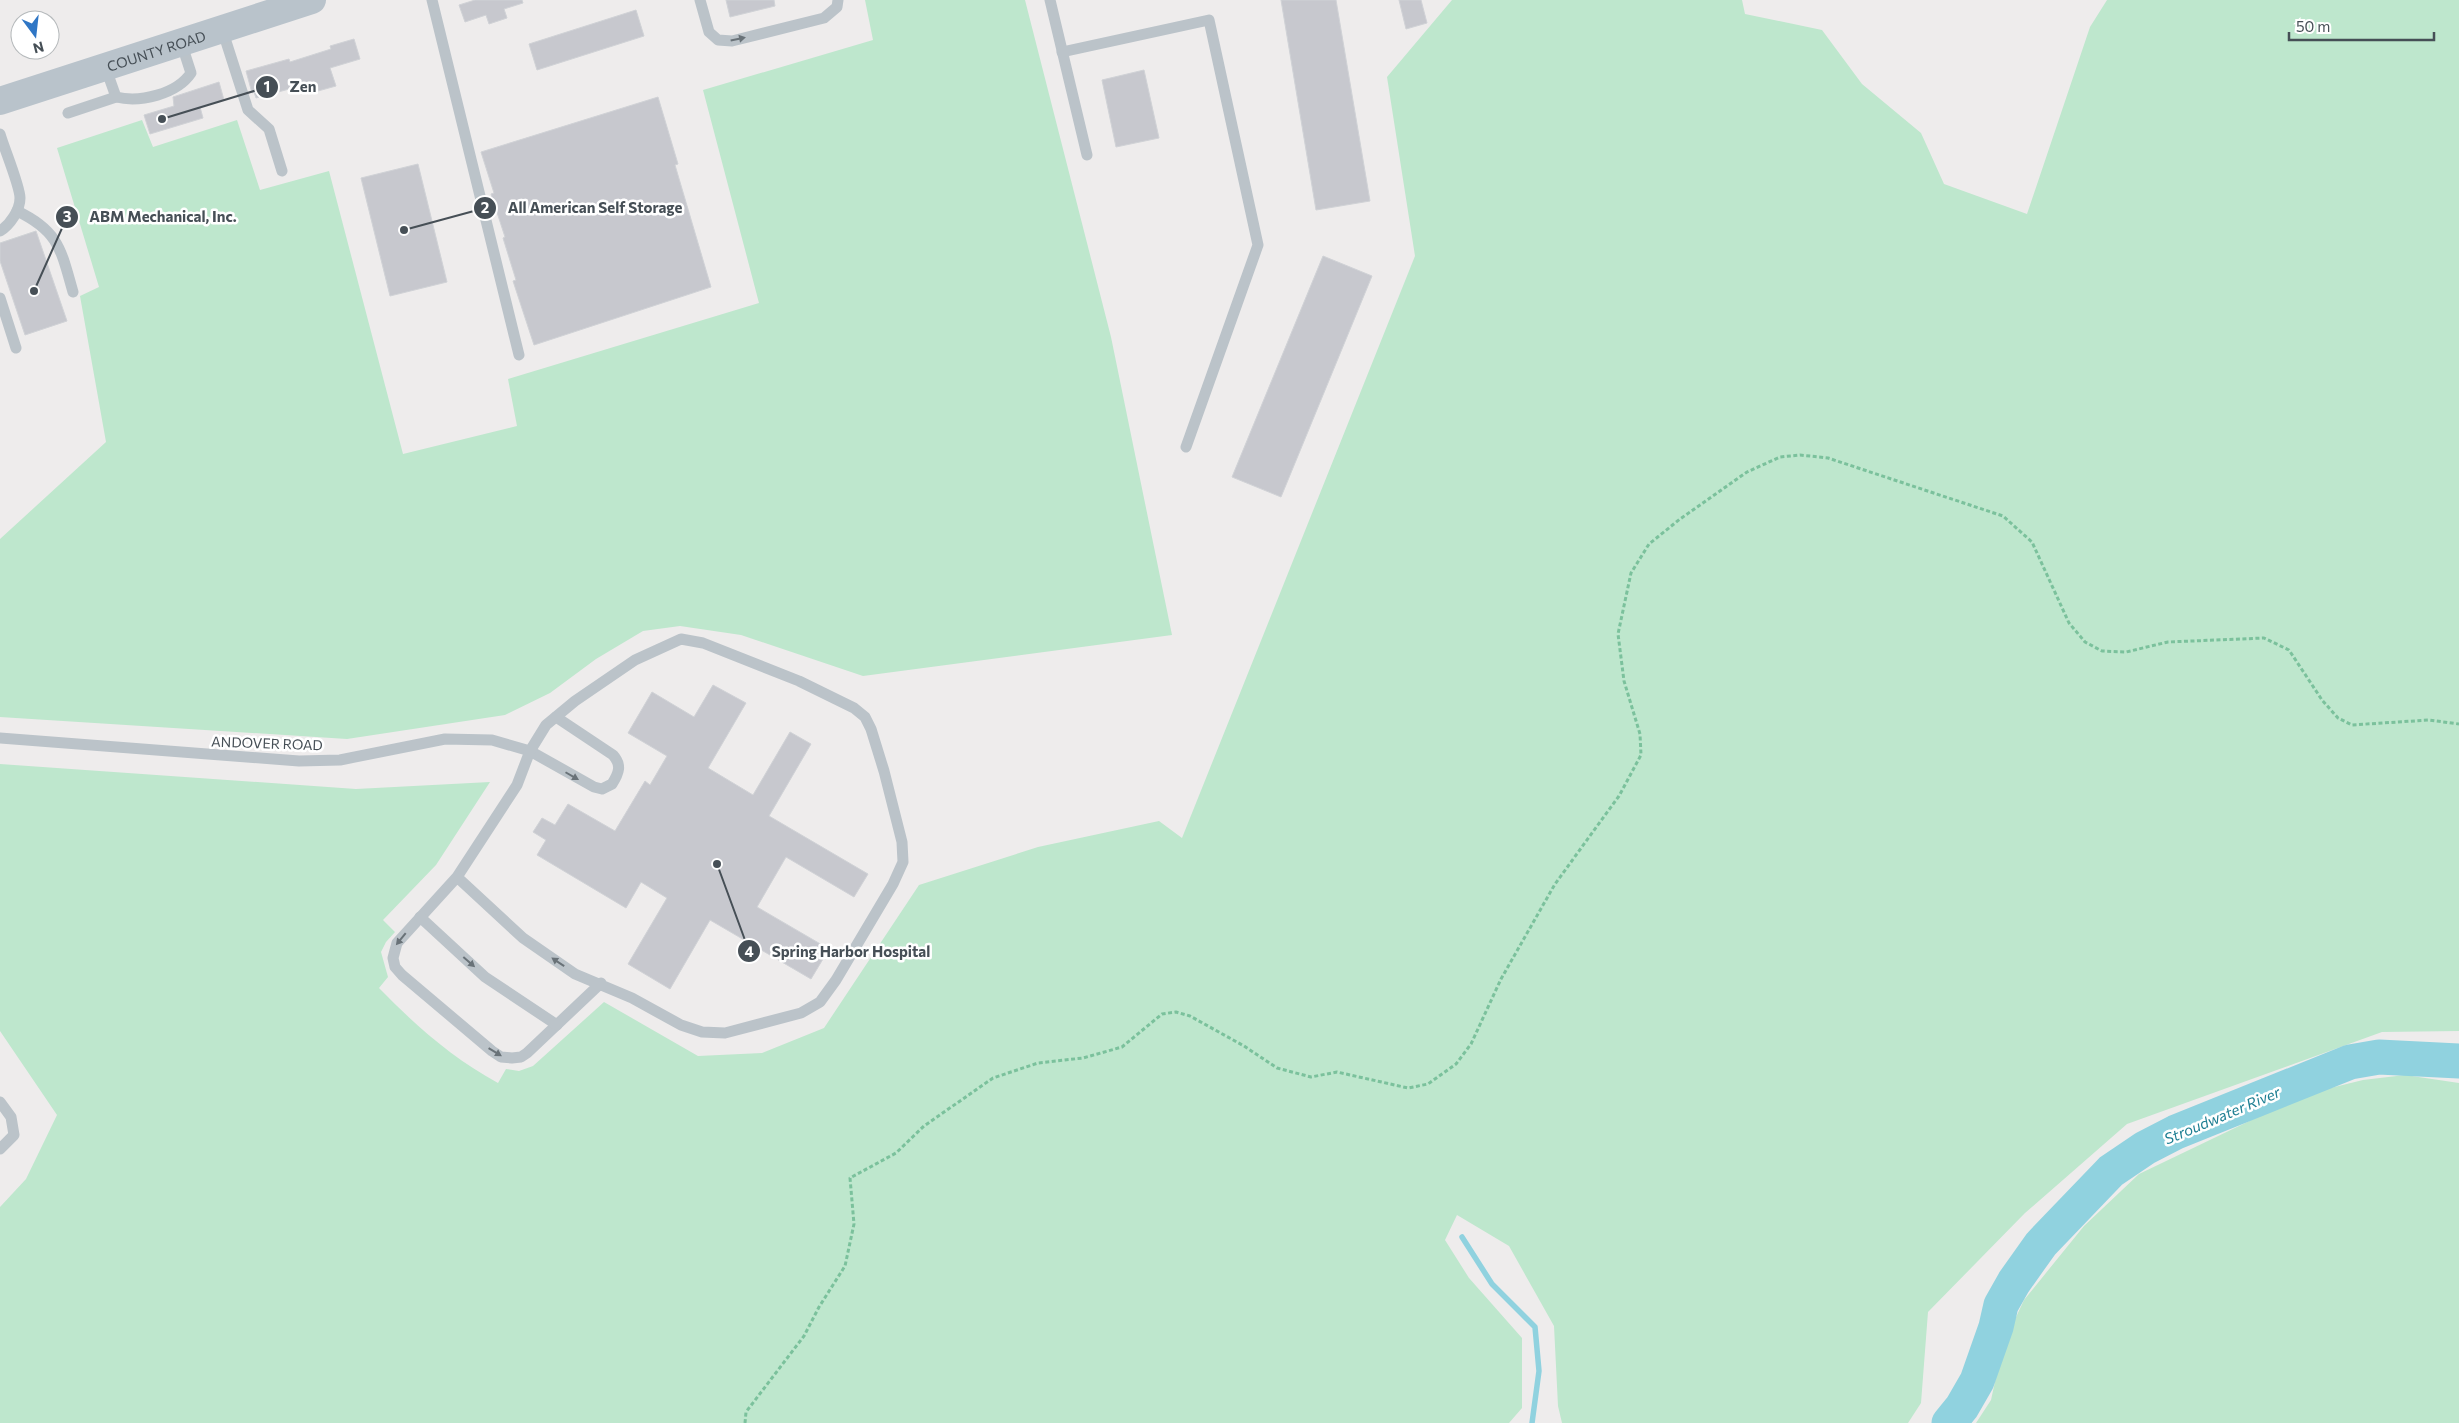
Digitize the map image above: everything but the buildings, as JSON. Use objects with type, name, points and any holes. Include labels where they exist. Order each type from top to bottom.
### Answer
[{"type":"main road","name":"COUNTY ROAD","points":[[0,100],[312,0]]},
{"type":"lane","points":[[432,0],[520,355]]},
{"type":"lane","points":[[700,0],[709,32],[718,40],[732,41],[824,18],[837,6],[838,0]]},
{"type":"lane","points":[[1050,0],[1087,155]]},
{"type":"lane","points":[[1062,52],[1209,20],[1258,244],[1186,447]]},
{"type":"lane","points":[[222,29],[248,110],[270,129],[282,171]]},
{"type":"lane","points":[[68,113],[116,97],[127,100],[140,99],[177,87],[185,82],[191,73],[182,42]]},
{"type":"lane","points":[[105,66],[116,97]]},
{"type":"lane","points":[[0,134],[20,198],[17,211],[6,227],[0,231]]},
{"type":"lane","points":[[17,211],[35,220],[50,231],[60,251],[73,292]]},
{"type":"lane","points":[[0,298],[16,348]]},
{"type":"lane","points":[[457,877],[523,938],[575,974],[601,983],[681,1025],[702,1032],[725,1033],[801,1013],[820,1002],[836,980],[893,884],[903,862],[902,842],[879,754],[865,717],[854,708],[799,681],[703,643],[681,639],[661,646],[635,660],[546,725],[530,751],[518,785],[457,877],[397,943],[393,950],[395,967],[440,1009],[501,1057],[521,1057],[601,983]]},
{"type":"lane","name":"ANDOVER ROAD","points":[[0,738],[299,761],[340,760],[445,739],[492,740],[530,751],[594,787],[602,788],[612,784],[619,769],[618,761],[613,755],[556,717]]},
{"type":"lane","points":[[420,917],[486,977],[557,1025]]},
{"type":"lane","points":[[0,1102],[11,1118],[14,1135],[0,1149]]},
{"type":"path","points":[[745,1423],[746,1412],[804,1336],[818,1307],[845,1266],[854,1224],[850,1178],[896,1153],[924,1126],[993,1078],[1038,1063],[1083,1058],[1122,1047],[1162,1014],[1176,1012],[1230,1038],[1277,1068],[1311,1077],[1337,1072],[1408,1088],[1428,1084],[1456,1064],[1471,1044],[1502,979],[1555,884],[1619,796],[1641,755],[1640,734],[1624,680],[1618,634],[1631,573],[1649,544],[1680,519],[1747,472],[1780,457],[1800,455],[1828,458],[2003,516],[2032,542],[2069,623],[2085,642],[2102,651],[2126,652],[2168,642],[2264,638],[2289,650],[2322,700],[2338,718],[2352,725],[2429,720],[2459,724]]},
{"type":"green space","points":[[865,0],[1025,0],[1111,337],[1172,635],[863,676],[741,635],[680,626],[643,631],[596,659],[550,693],[505,715],[347,739],[0,717],[0,539],[106,442],[80,296],[99,287],[57,148],[142,120],[153,147],[237,120],[260,190],[329,171],[403,454],[517,426],[508,379],[759,303],[703,90],[873,40]]},
{"type":"green space","points":[[1452,0],[1742,0],[1745,14],[1822,30],[1862,84],[1921,133],[1944,184],[2027,214],[2090,27],[2107,0],[2459,0],[2459,1031],[2382,1032],[2127,1124],[2025,1213],[1928,1312],[1921,1403],[1908,1423],[1562,1423],[1558,1406],[1554,1326],[1509,1246],[1457,1215],[1445,1240],[1469,1278],[1522,1338],[1522,1408],[1509,1423],[0,1423],[0,1207],[26,1179],[57,1115],[0,1031],[0,764],[356,789],[490,782],[436,865],[383,920],[395,932],[386,942],[381,952],[388,977],[379,988],[406,1015],[450,1052],[498,1083],[506,1069],[519,1071],[533,1066],[604,1002],[698,1056],[762,1053],[824,1028],[919,885],[1038,847],[1159,821],[1182,838],[1415,256],[1387,77]]},
{"type":"green space","points":[[2405,1075],[2459,1083],[2459,1423],[1976,1423],[1991,1400],[2003,1345],[2024,1300],[2084,1226],[2139,1174],[2306,1094],[2363,1080]]},
{"type":"waterway","name":"Stroudwater River","points":[[1949,1423],[1962,1407],[1977,1381],[1996,1327],[2001,1305],[2014,1282],[2041,1244],[2111,1171],[2145,1148],[2176,1132],[2350,1062],[2379,1057],[2459,1061]]},
{"type":"waterway","points":[[1462,1237],[1492,1284],[1535,1327],[1539,1371],[1532,1423]]},
{"type":"place","name":"Zen","points":[[162,119]]},
{"type":"place","name":"All American Self Storage","points":[[404,230]]},
{"type":"place","name":"ABM Mechanical, Inc.","points":[[34,291]]},
{"type":"place","name":"Spring Harbor Hospital","points":[[717,864]]}]
